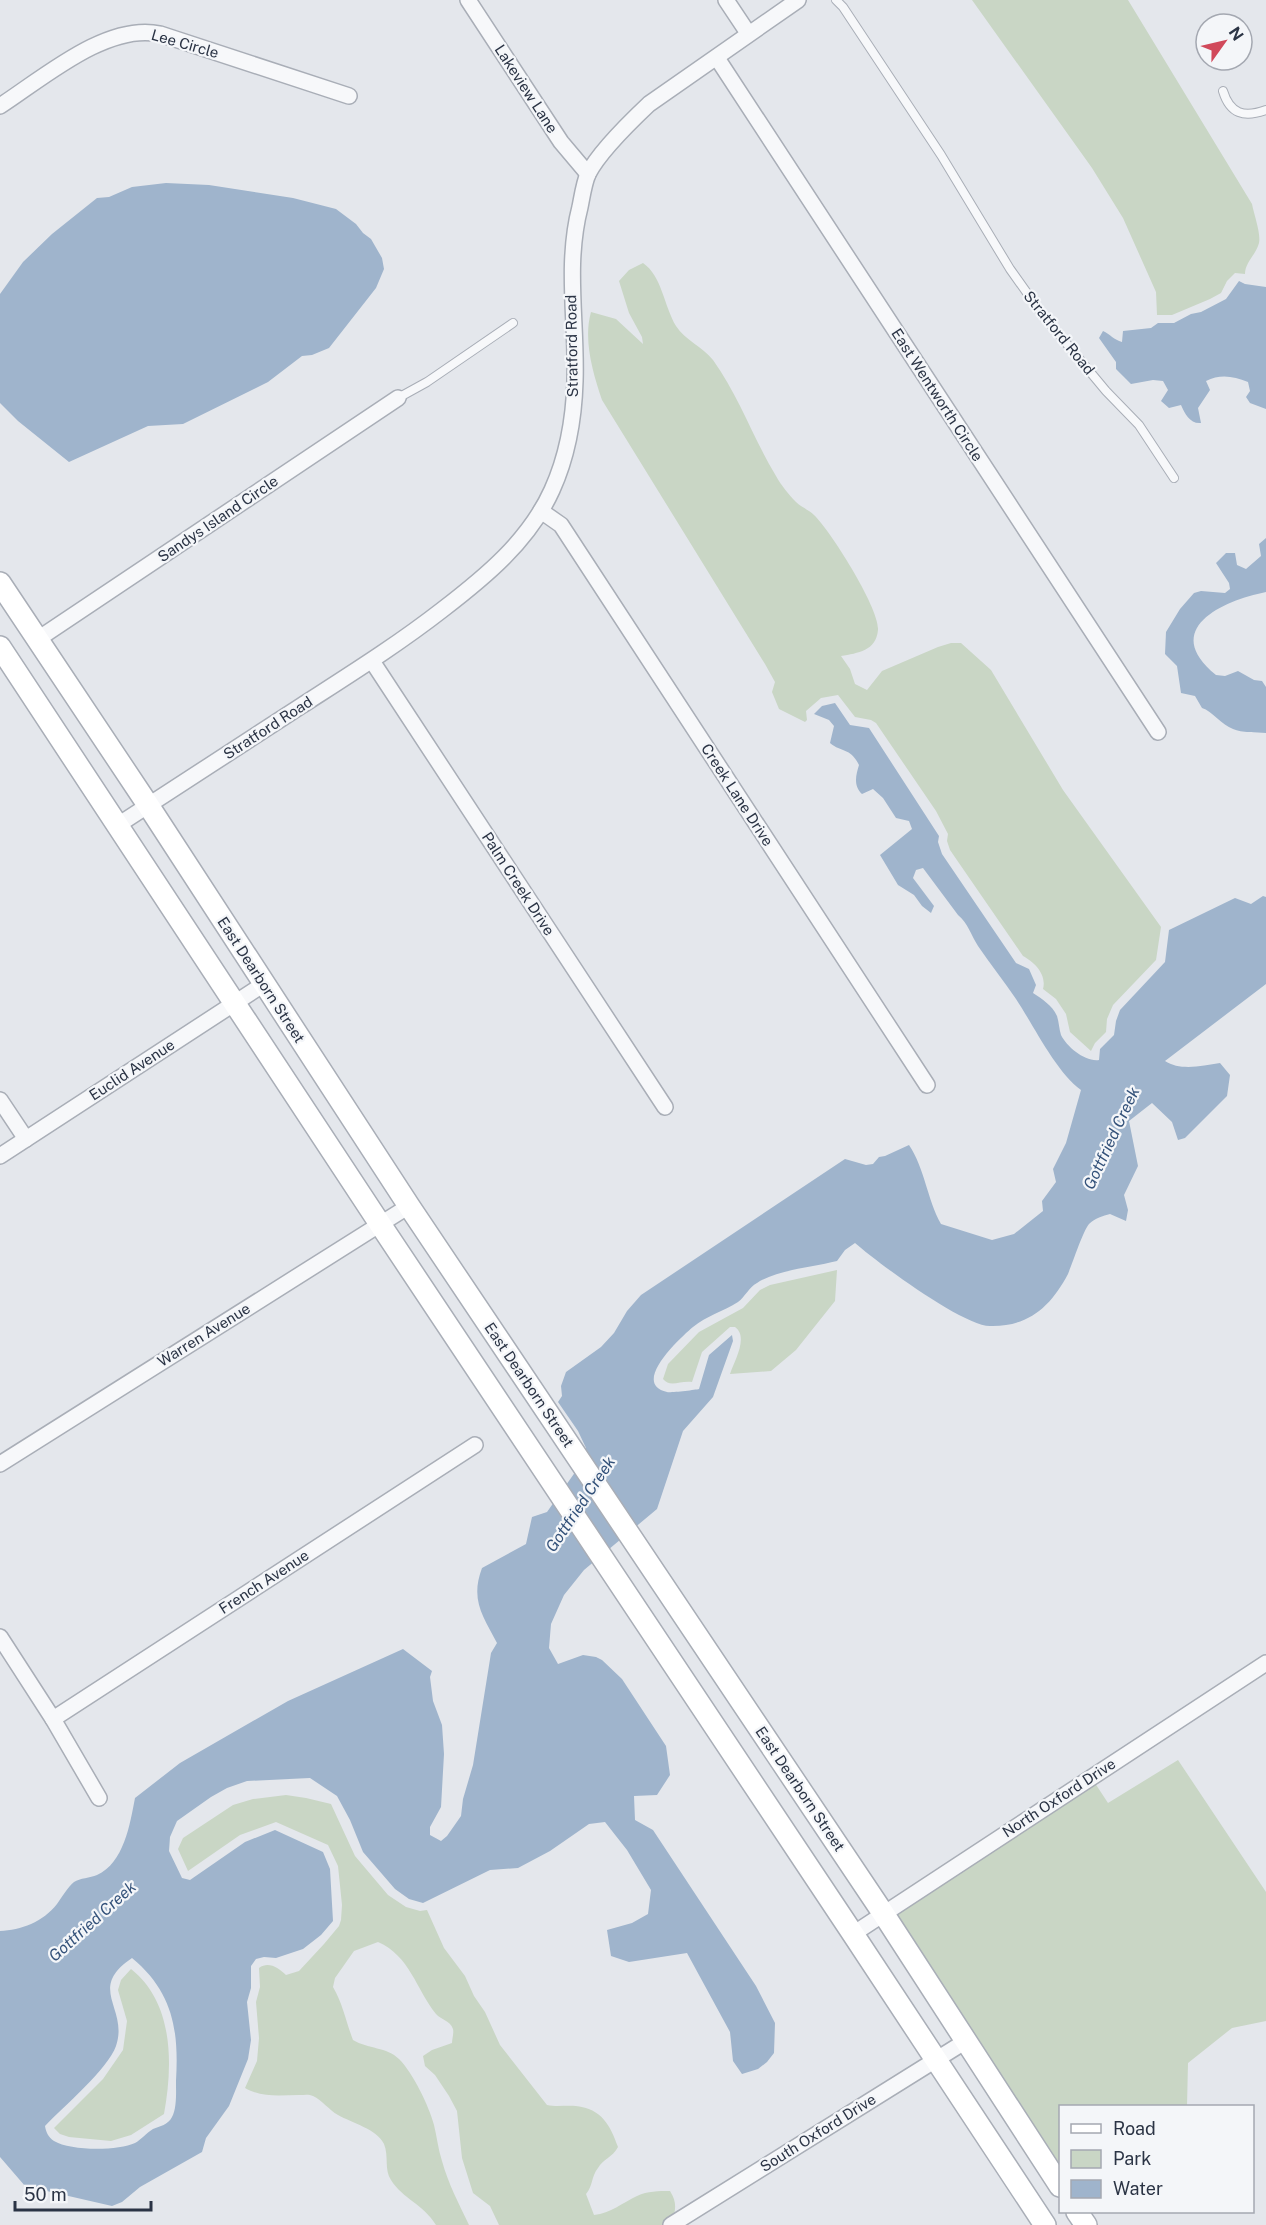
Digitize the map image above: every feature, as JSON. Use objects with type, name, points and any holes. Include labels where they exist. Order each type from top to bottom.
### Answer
[{"type":"main road","name":"East Dearborn Street","points":[[0,583],[148,805],[409,1206],[883,1913],[1059,2184]]},
{"type":"main road","points":[[0,647],[1045,2225]]},
{"type":"street","name":"Lakeview Lane","points":[[468,0],[561,142],[588,174]]},
{"type":"street","points":[[726,0],[748,33]]},
{"type":"street","name":"Stratford Road","points":[[117,825],[372,661],[487,575],[507,556],[541,511],[552,490],[564,455],[571,423],[575,380],[571,256],[576,221],[588,174],[643,110],[717,58],[748,33],[798,0]]},
{"type":"street","name":"Lee Circle","points":[[0,106],[94,44],[121,35],[145,32],[160,34],[349,96]]},
{"type":"street","name":"East Wentworth Circle","points":[[717,58],[1158,732]]},
{"type":"street","name":"Sandys Island Circle","points":[[38,639],[398,398]]},
{"type":"street","name":"Creek Lane Drive","points":[[541,511],[561,525],[927,1085]]},
{"type":"street","name":"Palm Creek Drive","points":[[372,661],[665,1107]]},
{"type":"street","name":"Euclid Avenue","points":[[0,1156],[264,984]]},
{"type":"street","points":[[0,1100],[26,1139]]},
{"type":"street","name":"Warren Avenue","points":[[0,1464],[409,1206]]},
{"type":"street","name":"French Avenue","points":[[53,1719],[475,1445]]},
{"type":"street","points":[[0,1637],[53,1719],[99,1798]]},
{"type":"street","name":"North Oxford Drive","points":[[853,1934],[1266,1663]]},
{"type":"street","name":"South Oxford Drive","points":[[671,2225],[966,2040]]},
{"type":"lane","name":"Stratford Road","points":[[836,0],[843,7],[935,146],[1010,269],[1035,305],[1106,391],[1139,425],[1174,478]]},
{"type":"lane","points":[[1223,91],[1226,100],[1238,112],[1252,115],[1266,110]]},
{"type":"lane","points":[[398,398],[427,382],[513,324]]},
{"type":"green space","points":[[972,0],[1128,0],[1252,204],[1259,243],[1245,274],[1235,273],[1227,281],[1221,293],[1210,299],[1172,315],[1157,315],[1156,292],[1123,218],[1092,168]]},
{"type":"green space","points":[[643,263],[659,283],[676,326],[709,355],[722,374],[780,483],[796,502],[812,513],[821,523],[842,552],[863,588],[871,605],[878,630],[877,637],[870,647],[860,652],[841,656],[850,669],[855,684],[867,690],[882,671],[938,647],[961,643],[991,670],[1063,790],[1161,927],[1156,960],[1113,1005],[1107,1019],[1106,1032],[1095,1043],[1091,1051],[1070,1032],[1066,1014],[1056,999],[1043,989],[1043,978],[1039,969],[1023,956],[950,850],[947,841],[948,834],[936,811],[876,723],[855,717],[838,695],[821,698],[806,711],[807,720],[805,722],[779,709],[772,692],[775,682],[765,664],[602,400],[592,368],[589,345],[591,312],[616,319],[643,344],[642,337],[629,313],[619,281],[629,270]]},
{"type":"green space","points":[[837,1270],[835,1301],[796,1350],[771,1371],[730,1374],[741,1337],[735,1327],[730,1327],[702,1352],[692,1382],[669,1383],[663,1379],[668,1364],[699,1332],[743,1308],[760,1290],[770,1285]]},
{"type":"green space","points":[[1178,1760],[1266,1892],[1266,2021],[1232,2028],[1188,2063],[1187,2105],[1059,2105],[1059,2164],[891,1905],[1087,1771],[1108,1803]]},
{"type":"green space","points":[[286,1795],[331,1804],[355,1856],[388,1895],[406,1907],[420,1911],[427,1910],[444,1948],[465,1976],[500,2045],[547,2105],[585,2108],[599,2114],[604,2119],[618,2147],[600,2165],[586,2194],[594,2215],[611,2210],[641,2194],[670,2191],[675,2206],[672,2222],[666,2225],[499,2225],[490,2206],[473,2193],[462,2158],[457,2111],[435,2075],[425,2066],[423,2056],[452,2043],[453,2029],[436,2014],[405,1964],[389,1948],[378,1942],[354,1951],[335,1978],[333,1987],[353,2040],[394,2055],[415,2081],[432,2117],[447,2177],[469,2225],[436,2225],[425,2212],[401,2192],[389,2176],[384,2144],[370,2130],[338,2115],[311,2095],[265,2095],[245,2088],[257,2061],[259,2038],[256,2002],[260,1987],[259,1968],[270,1965],[286,1975],[299,1971],[339,1926],[342,1905],[338,1866],[328,1845],[276,1822],[240,1835],[188,1871],[178,1849],[183,1838],[233,1805],[253,1799]]},
{"type":"green space","points":[[131,1969],[156,1999],[163,2017],[169,2056],[164,2114],[131,2135],[111,2141],[60,2134],[54,2128],[103,2079],[123,2050],[127,2021],[118,1990],[121,1980]]},
{"type":"water","points":[[166,183],[209,185],[293,198],[336,209],[371,239],[382,258],[384,269],[376,288],[329,348],[312,355],[302,356],[268,382],[183,424],[148,426],[69,462],[18,421],[0,403],[0,294],[23,262],[52,234],[97,198],[109,197],[132,187]]},
{"type":"water","points":[[1239,281],[1266,287],[1266,409],[1250,403],[1246,397],[1250,391],[1248,382],[1232,377],[1216,377],[1206,381],[1210,390],[1198,408],[1201,423],[1197,423],[1188,418],[1181,405],[1169,408],[1161,401],[1168,390],[1163,381],[1153,380],[1131,384],[1116,369],[1116,362],[1099,338],[1103,331],[1122,342],[1123,331],[1151,328],[1158,323],[1174,323],[1226,299]]},
{"type":"water","points":[[1266,538],[1266,592],[1232,602],[1216,610],[1196,631],[1194,644],[1200,659],[1216,675],[1225,676],[1238,671],[1254,680],[1262,681],[1266,687],[1266,733],[1245,732],[1233,729],[1202,708],[1195,696],[1181,693],[1177,666],[1165,654],[1166,632],[1180,609],[1194,593],[1201,591],[1225,593],[1230,589],[1229,583],[1216,563],[1226,553],[1235,553],[1237,565],[1246,569],[1261,556],[1259,544]]},
{"type":"water","name":"Gottfried Creek","points":[[835,703],[850,725],[869,728],[939,836],[938,842],[942,854],[1016,963],[1029,969],[1036,985],[1033,993],[1052,1009],[1057,1016],[1061,1035],[1077,1053],[1088,1059],[1099,1060],[1100,1049],[1114,1035],[1120,1010],[1165,962],[1169,930],[1235,898],[1251,904],[1263,896],[1266,897],[1266,984],[1165,1061],[1184,1067],[1220,1063],[1230,1075],[1227,1096],[1185,1138],[1178,1140],[1172,1122],[1152,1103],[1129,1121],[1138,1166],[1124,1195],[1128,1210],[1126,1221],[1110,1214],[1089,1224],[1068,1274],[1054,1296],[1037,1312],[1016,1323],[990,1326],[977,1323],[921,1292],[855,1243],[845,1250],[837,1261],[785,1272],[754,1285],[738,1302],[693,1327],[670,1350],[656,1371],[654,1380],[657,1387],[667,1392],[699,1389],[709,1355],[732,1335],[733,1341],[713,1397],[683,1431],[657,1509],[584,1570],[564,1595],[551,1624],[549,1648],[558,1664],[583,1655],[602,1660],[622,1679],[666,1746],[670,1775],[657,1795],[634,1796],[635,1820],[653,1830],[756,1986],[775,2023],[774,2053],[758,2069],[742,2074],[733,2061],[730,2032],[687,1953],[629,1962],[611,1956],[607,1930],[632,1923],[648,1914],[651,1890],[627,1850],[605,1822],[589,1824],[550,1851],[518,1868],[490,1870],[423,1903],[409,1899],[395,1889],[363,1852],[337,1796],[310,1778],[247,1781],[211,1797],[177,1821],[170,1837],[169,1851],[182,1878],[190,1880],[245,1842],[275,1830],[323,1852],[330,1869],[333,1921],[321,1935],[303,1949],[276,1958],[256,1959],[251,1966],[251,1988],[247,2002],[251,2040],[248,2059],[229,2106],[206,2138],[202,2152],[140,2187],[122,2202],[112,2206],[25,2186],[0,2157],[0,1931],[24,1927],[45,1916],[74,1882],[97,1875],[114,1862],[124,1842],[135,1798],[180,1763],[288,1701],[403,1649],[432,1671],[430,1677],[433,1701],[442,1725],[444,1754],[441,1807],[430,1827],[430,1835],[441,1841],[447,1836],[461,1816],[463,1799],[473,1765],[491,1653],[497,1643],[483,1616],[478,1599],[477,1589],[482,1568],[526,1544],[532,1517],[547,1512],[583,1461],[586,1448],[578,1431],[558,1402],[562,1396],[561,1386],[566,1372],[601,1347],[641,1295],[845,1159],[866,1165],[873,1164],[879,1157],[909,1145],[919,1164],[941,1224],[992,1240],[1014,1234],[1043,1211],[1042,1201],[1056,1182],[1053,1169],[1066,1143],[1081,1090],[1054,1060],[964,922],[923,868],[916,870],[913,878],[934,906],[931,913],[914,895],[898,885],[880,855],[912,829],[909,821],[896,818],[883,798],[873,789],[862,794],[859,791],[856,780],[859,765],[856,759],[830,743],[834,726],[829,720],[814,714],[822,706]],"holes":[[[132,1958],[146,1971],[165,1998],[174,2029],[177,2062],[175,2109],[172,2117],[166,2124],[153,2129],[137,2142],[127,2146],[106,2149],[82,2148],[54,2141],[50,2138],[45,2126],[104,2066],[116,2046],[119,2033],[110,1989],[112,1979],[119,1969]]]}]
